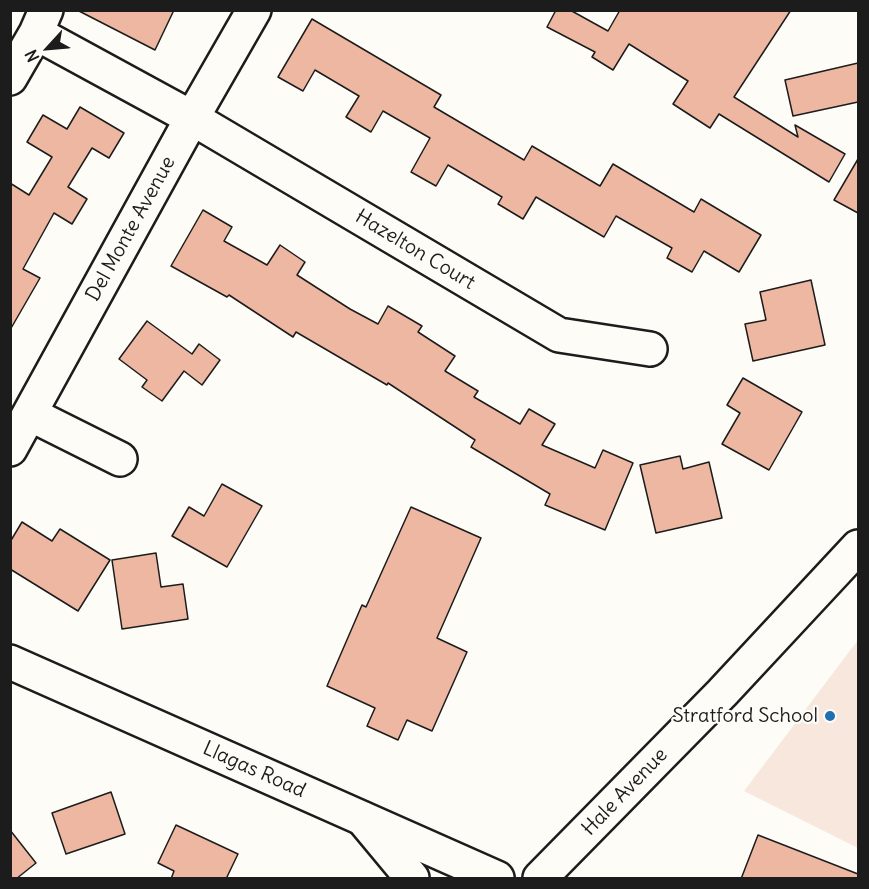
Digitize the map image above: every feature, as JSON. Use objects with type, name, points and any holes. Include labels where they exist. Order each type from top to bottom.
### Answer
[{"type":"street","name":"Del Monte Avenue","points":[[10,449],[254,10]]},
{"type":"street","name":"Hazelton Court","points":[[41,22],[192,118],[560,335],[650,349]]},
{"type":"street","points":[[10,78],[41,22]]},
{"type":"street","points":[[30,414],[120,459]]},
{"type":"street","name":"Hale Avenue","points":[[540,879],[722,693],[858,547]]},
{"type":"street","name":"Llagas Road","points":[[10,662],[497,879]]},
{"type":"street","points":[[363,819],[412,879]]},
{"type":"shaded area","name":"Stratford School","points":[[858,640],[858,848],[744,791]]},
{"type":"building","points":[[77,10],[174,10],[155,50]]},
{"type":"building","points":[[556,10],[570,10],[608,31],[620,10],[791,10],[734,97],[798,137],[795,125],[845,154],[829,182],[719,114],[710,128],[673,104],[688,81],[629,44],[613,70],[592,57],[595,52],[547,27]]},
{"type":"building","points":[[312,19],[441,95],[434,107],[524,160],[532,146],[600,186],[613,164],[694,212],[701,199],[761,235],[739,272],[704,251],[692,272],[667,258],[672,248],[616,216],[604,237],[536,197],[523,219],[498,204],[502,197],[448,165],[436,186],[411,172],[430,138],[383,111],[371,132],[346,117],[359,96],[315,70],[303,91],[278,77]]},
{"type":"building","points":[[858,63],[858,102],[793,116],[785,80]]},
{"type":"building","points":[[80,107],[124,133],[109,158],[92,148],[68,187],[87,199],[72,224],[54,213],[23,269],[40,278],[10,330],[10,183],[29,195],[52,157],[27,142],[43,115],[67,129]]},
{"type":"building","points":[[858,159],[858,213],[834,200]]},
{"type":"building","points":[[203,210],[232,227],[224,241],[267,265],[280,245],[305,262],[297,275],[378,324],[388,306],[422,326],[418,332],[455,356],[445,371],[478,391],[474,397],[520,424],[529,409],[555,424],[542,445],[595,468],[603,450],[633,463],[605,530],[545,505],[550,494],[471,447],[475,440],[388,383],[387,385],[296,332],[293,337],[229,295],[227,297],[171,266]]},
{"type":"building","points":[[811,280],[825,345],[753,361],[745,324],[766,320],[760,292]]},
{"type":"building","points":[[147,321],[192,354],[199,344],[220,360],[202,385],[184,371],[162,401],[142,387],[147,380],[119,359]]},
{"type":"building","points":[[743,378],[802,412],[769,470],[722,444],[740,413],[727,405]]},
{"type":"building","points":[[680,456],[683,469],[709,462],[722,518],[656,533],[640,465]]},
{"type":"building","points":[[222,484],[262,506],[227,567],[172,536],[189,507],[204,516]]},
{"type":"building","points":[[411,507],[481,538],[437,638],[467,652],[432,731],[407,720],[398,740],[367,726],[375,708],[327,686],[362,605],[366,607]]},
{"type":"building","points":[[22,522],[52,541],[60,529],[110,560],[78,611],[10,569],[10,542]]},
{"type":"building","points":[[156,553],[161,587],[183,584],[188,619],[122,629],[112,560]]},
{"type":"building","points":[[111,792],[125,834],[66,854],[52,813]]},
{"type":"building","points":[[176,825],[238,854],[226,879],[171,879],[174,871],[158,863]]},
{"type":"building","points":[[10,830],[36,863],[16,879],[10,879]]},
{"type":"building","points":[[758,835],[858,874],[858,879],[741,879]]},
{"type":"place","name":"Stratford School","points":[[830,716]]}]
